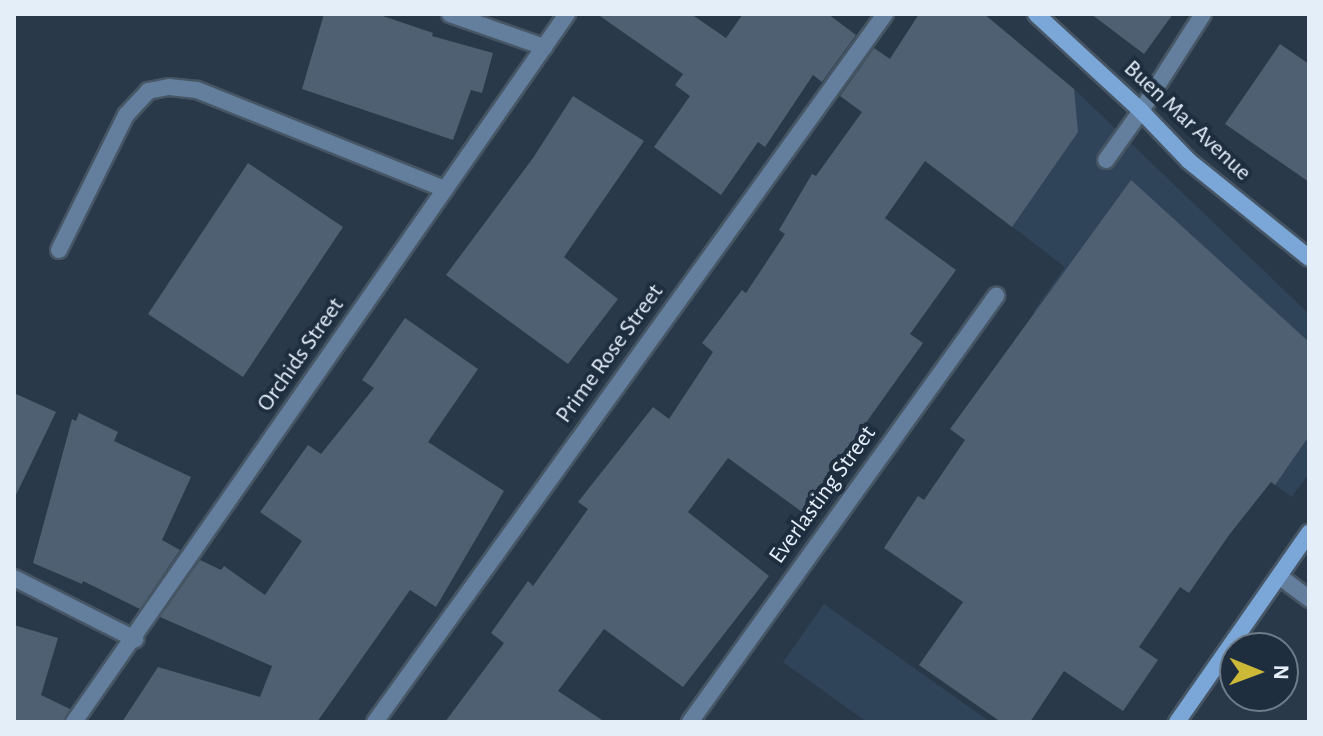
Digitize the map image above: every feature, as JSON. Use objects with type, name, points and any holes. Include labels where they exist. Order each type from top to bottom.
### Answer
[{"type":"street","points":[[450,14],[544,47]]},
{"type":"street","name":"Orchids Street","points":[[74,722],[135,639],[567,14]]},
{"type":"street","name":"Prime Rose Street","points":[[375,722],[885,14]]},
{"type":"street","name":"Buen Mar Avenue","points":[[1036,14],[1141,111],[1189,161],[1309,258]]},
{"type":"street","points":[[1106,160],[1203,14]]},
{"type":"street","points":[[59,250],[126,115],[148,91],[169,87],[197,90],[445,189]]},
{"type":"street","name":"Everlasting Street","points":[[690,722],[996,296]]},
{"type":"street","points":[[1177,722],[1309,533]]},
{"type":"street","points":[[1279,576],[1309,599]]},
{"type":"street","points":[[14,578],[135,639]]},
{"type":"shaded area","points":[[919,14],[984,14],[1074,89],[1309,314],[1309,473],[1292,497],[1033,312],[1065,267],[857,108]]},
{"type":"shaded area","points":[[824,604],[990,722],[867,722],[783,662]]},
{"type":"building","points":[[324,14],[377,14],[433,33],[432,36],[493,53],[482,93],[471,90],[453,140],[302,89]]},
{"type":"building","points":[[597,14],[691,14],[726,38],[743,14],[828,14],[856,35],[822,82],[813,75],[765,147],[758,142],[721,195],[654,147],[690,96],[675,85],[683,74]]},
{"type":"building","points":[[919,14],[984,14],[1074,89],[1078,132],[1012,227],[925,161],[885,218],[956,270],[910,334],[923,343],[802,512],[728,458],[688,512],[769,576],[683,687],[604,629],[558,691],[605,722],[445,722],[504,643],[491,633],[528,581],[533,586],[588,509],[578,502],[653,407],[669,419],[713,352],[702,343],[742,290],[746,293],[785,234],[779,230],[812,174],[816,176],[862,112],[840,96],[874,48],[890,59]]},
{"type":"building","points":[[1091,14],[1173,14],[1144,54]]},
{"type":"building","points":[[1280,44],[1309,64],[1309,182],[1225,124]]},
{"type":"building","points":[[573,96],[644,141],[564,257],[618,299],[568,364],[446,275],[533,158]]},
{"type":"building","points":[[248,163],[343,227],[243,377],[148,314]]},
{"type":"building","points":[[1131,180],[1309,342],[1309,436],[1275,485],[1271,482],[1229,535],[1189,593],[1180,587],[1139,647],[1158,660],[1123,711],[1064,671],[1030,722],[1001,722],[919,665],[963,602],[884,548],[918,496],[924,500],[965,440],[950,429]]},
{"type":"building","points":[[405,318],[478,369],[428,442],[504,491],[436,607],[410,590],[317,722],[122,722],[158,667],[260,697],[272,666],[160,617],[200,560],[221,570],[224,566],[265,595],[302,541],[260,512],[308,445],[321,454],[374,388],[362,380]]},
{"type":"building","points":[[14,393],[56,412],[14,499]]},
{"type":"building","points":[[79,413],[118,432],[114,441],[191,477],[162,540],[180,550],[140,609],[83,581],[82,584],[33,563],[72,419],[76,421]]},
{"type":"building","points":[[14,625],[58,638],[41,695],[70,709],[63,722],[14,722]]}]
